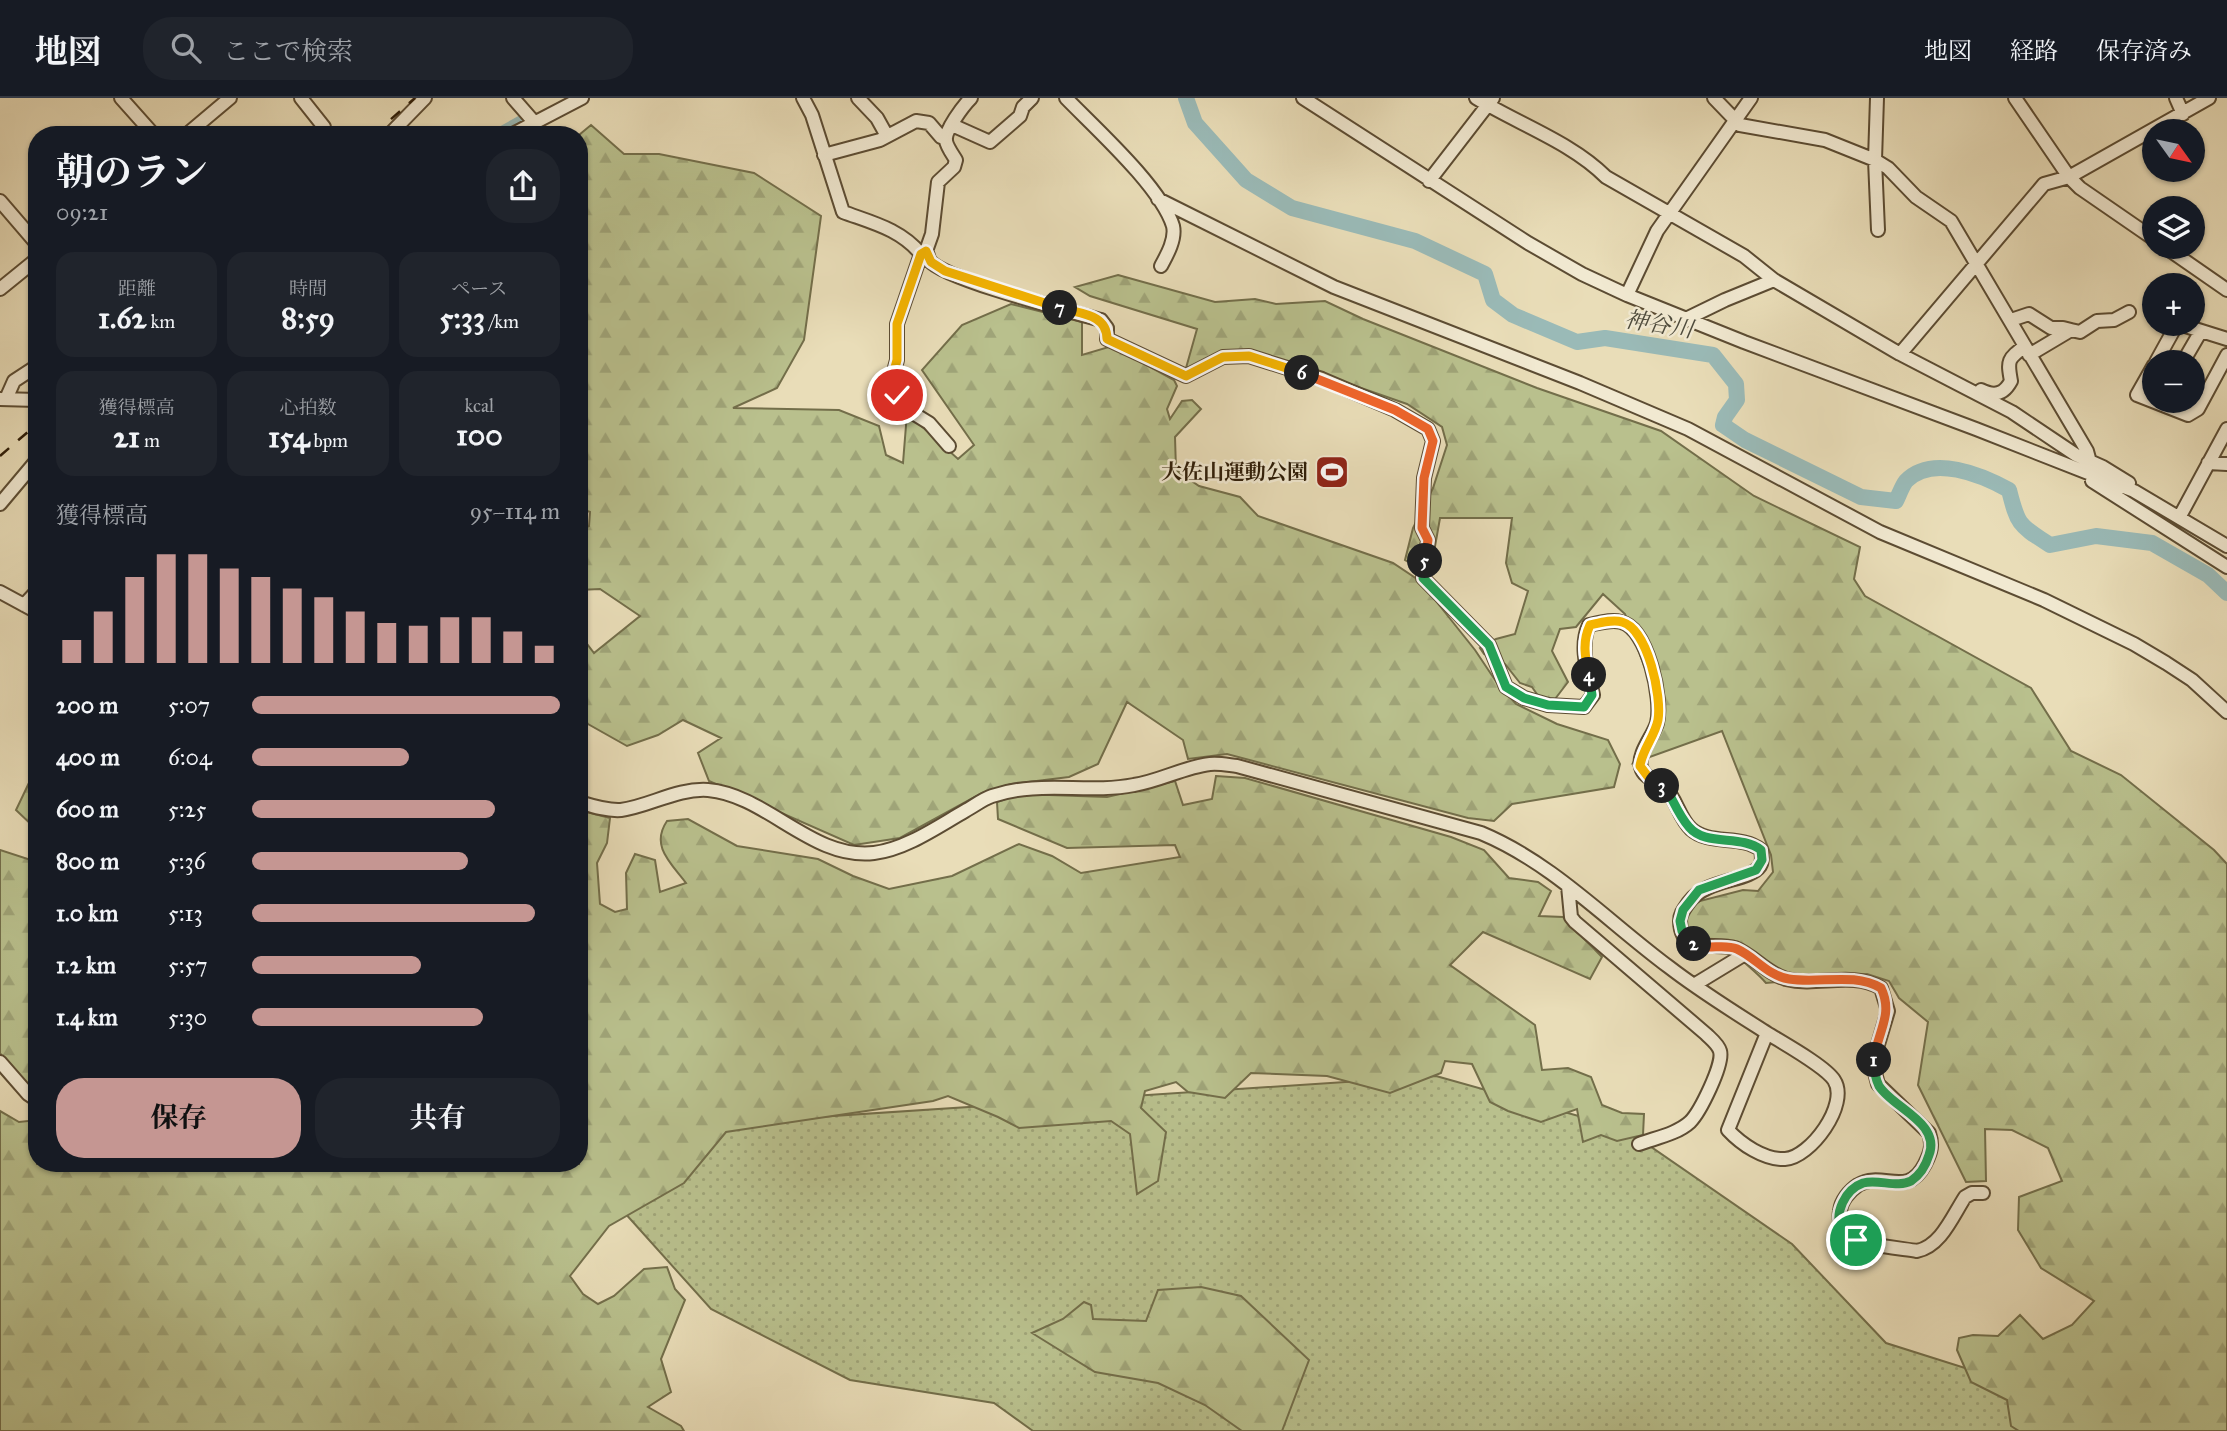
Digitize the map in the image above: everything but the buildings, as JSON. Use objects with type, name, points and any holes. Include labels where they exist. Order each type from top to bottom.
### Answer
[{"type":"street","points":[[121,98],[146,126]]},
{"type":"street","points":[[197,126],[230,98]]},
{"type":"street","points":[[301,98],[323,126]]},
{"type":"street","points":[[398,126],[425,98]]},
{"type":"street","points":[[513,98],[531,119]]},
{"type":"street","points":[[522,126],[531,119],[582,98]]},
{"type":"street","points":[[803,98],[812,115],[843,212],[895,231],[945,271],[1101,320],[1107,328],[1107,339],[1186,376],[1223,357],[1249,356],[1322,379],[1395,410],[1428,429],[1433,441],[1424,478],[1422,528],[1428,540],[1423,578],[1489,645],[1506,687],[1524,698],[1548,705],[1584,707],[1592,695],[1584,649],[1584,636],[1590,625],[1622,621],[1632,627],[1643,641],[1652,670],[1658,705],[1658,722],[1641,758],[1640,766],[1649,778],[1666,788],[1689,828],[1708,837],[1749,842],[1761,850],[1762,860],[1756,870],[1706,887],[1694,896],[1681,915],[1682,931],[1689,941],[1699,947],[1728,947],[1787,979],[1868,981],[1881,988],[1888,1011],[1874,1058],[1876,1076],[1885,1092],[1929,1133],[1932,1142],[1920,1174],[1910,1181],[1860,1184],[1850,1192],[1840,1207],[1840,1222],[1844,1233],[1856,1240],[1924,1250],[1936,1242],[1965,1198],[1972,1193],[1983,1193]]},
{"type":"street","points":[[859,98],[877,118],[887,136]]},
{"type":"street","points":[[949,446],[929,423],[903,408],[892,379],[897,360],[897,324],[932,234],[938,182],[954,167],[956,160],[946,139],[952,125],[971,98]]},
{"type":"street","points":[[952,125],[990,142],[1020,116],[1023,107],[1032,98]]},
{"type":"street","points":[[1066,98],[1140,174],[1158,199],[1173,227],[1170,248],[1161,267]]},
{"type":"street","points":[[1303,98],[1429,181],[1583,274],[1686,320],[2086,466],[2180,516],[2227,547]]},
{"type":"street","points":[[1714,98],[1740,125],[1825,140],[1875,160],[1916,197],[1951,221],[2087,451],[2084,477],[2227,567]]},
{"type":"street","points":[[1627,295],[1657,231],[1751,98]]},
{"type":"street","points":[[1877,98],[1875,160],[1878,230]]},
{"type":"street","points":[[2015,98],[2069,177],[2080,188],[2142,231]]},
{"type":"street","points":[[2176,98],[2183,114]]},
{"type":"street","points":[[1900,354],[2044,184],[2069,177],[2209,98]]},
{"type":"street","points":[[1429,181],[1486,100],[1566,148],[1606,177],[1744,256],[1774,280],[1900,354],[2012,412],[2086,466]]},
{"type":"street","points":[[824,155],[866,145],[916,121],[929,123],[946,139]]},
{"type":"street","points":[[1158,199],[1334,288],[1580,383],[1688,429],[1880,532],[2044,600],[2156,657],[2192,680],[2227,712]]},
{"type":"street","points":[[0,201],[28,234]]},
{"type":"street","points":[[2182,259],[2227,290]]},
{"type":"street","points":[[0,289],[28,266]]},
{"type":"street","points":[[1686,320],[1774,280]]},
{"type":"street","points":[[2011,320],[2029,314],[2052,328],[2080,332],[2097,321],[2114,320],[2129,312]]},
{"type":"street","points":[[1975,392],[1977,388],[1989,395],[2000,394],[2008,388],[2011,381],[2008,365],[2011,357],[2071,330]]},
{"type":"street","points":[[2205,332],[2227,339]]},
{"type":"street","points":[[2205,396],[2227,355]]},
{"type":"street","points":[[28,372],[14,381],[3,399],[28,400]]},
{"type":"street","points":[[2180,516],[2227,429]]},
{"type":"street","points":[[2208,463],[2227,464]]},
{"type":"street","points":[[0,504],[28,471]]},
{"type":"street","points":[[0,592],[28,608]]},
{"type":"street","points":[[23,605],[28,600]]},
{"type":"street","points":[[588,805],[620,810],[687,791],[709,790],[738,799],[825,845],[849,852],[873,853],[895,848],[990,796],[1022,788],[1103,788],[1135,785],[1212,763],[1237,766],[1481,834],[1507,845],[1568,886],[1669,968],[1824,1070],[1835,1081],[1838,1091],[1836,1106],[1828,1123],[1814,1142],[1793,1158],[1783,1159],[1765,1154],[1738,1140],[1728,1129],[1767,1033]]},
{"type":"street","points":[[1568,886],[1571,917],[1575,922],[1706,1034],[1721,1054],[1709,1089],[1690,1122],[1639,1144]]},
{"type":"street","points":[[1694,985],[1745,954]]},
{"type":"street","points":[[0,1062],[28,1094]]},
{"type":"green space","points":[[591,125],[624,154],[659,154],[754,173],[821,216],[804,340],[777,388],[733,408],[839,410],[879,426],[886,455],[903,463],[907,413],[958,459],[974,445],[922,370],[962,325],[1011,304],[1082,322],[1082,355],[1112,346],[1174,380],[1177,386],[1167,409],[1170,419],[1182,401],[1192,400],[1201,409],[1175,437],[1176,470],[1199,486],[1240,497],[1258,516],[1393,563],[1420,581],[1516,704],[1557,724],[1608,740],[1620,764],[1614,787],[1512,804],[1494,821],[1468,818],[1227,754],[1188,759],[1183,740],[1127,702],[1098,764],[1069,777],[1011,784],[982,793],[900,838],[854,845],[709,781],[698,753],[721,738],[683,720],[658,735],[627,746],[588,724],[588,645],[594,653],[640,616],[600,589],[588,590],[588,128]]},
{"type":"green space","points":[[1118,275],[1215,302],[1255,299],[1276,304],[1325,301],[1363,319],[1537,388],[1661,431],[1754,496],[1860,547],[1854,579],[1865,596],[2031,688],[2071,751],[2121,775],[2214,850],[2227,864],[2227,1431],[2019,1431],[2011,1426],[2007,1400],[1971,1382],[1957,1350],[1959,1338],[1973,1335],[1998,1336],[2020,1315],[2043,1339],[2072,1325],[2094,1301],[2041,1268],[2018,1230],[2019,1197],[2062,1181],[2048,1148],[2012,1130],[1985,1129],[1986,1181],[1966,1182],[1918,1085],[1928,1022],[1899,998],[1889,981],[1867,974],[1766,983],[1725,942],[1692,938],[1677,927],[1692,903],[1743,890],[1758,891],[1773,872],[1771,855],[1722,731],[1633,763],[1654,726],[1656,698],[1625,614],[1603,594],[1576,627],[1560,629],[1552,651],[1568,682],[1555,699],[1539,697],[1532,687],[1520,683],[1505,664],[1484,654],[1480,648],[1496,639],[1515,634],[1528,591],[1512,583],[1506,563],[1512,518],[1440,518],[1430,575],[1405,560],[1413,528],[1433,488],[1447,445],[1442,427],[1407,404],[1252,350],[1225,351],[1186,368],[1197,329],[1090,296],[1075,287]]},
{"type":"green space","points":[[1216,776],[1245,778],[1451,837],[1484,850],[1509,878],[1538,882],[1551,891],[1539,916],[1563,917],[1602,957],[1590,979],[1483,932],[1450,965],[1535,1025],[1542,1070],[1568,1068],[1591,1077],[1602,1105],[1622,1113],[1644,1114],[1643,1135],[1617,1141],[1601,1135],[1583,1142],[1577,1109],[1541,1122],[1508,1111],[1490,1102],[1472,1064],[1445,1061],[1441,1073],[1390,1093],[1327,1076],[1251,1073],[1225,1098],[1188,1092],[1176,1082],[1145,1091],[1141,1108],[1166,1132],[1158,1181],[1137,1194],[1130,1134],[1111,1121],[1019,1128],[948,1096],[933,1101],[726,1132],[684,1183],[609,1226],[570,1276],[583,1294],[598,1304],[614,1296],[644,1269],[667,1267],[675,1289],[685,1300],[661,1359],[671,1392],[648,1407],[681,1426],[684,1431],[0,1431],[0,1111],[19,1122],[28,1121],[28,1172],[588,1172],[588,812],[610,818],[607,843],[597,863],[600,904],[615,912],[627,909],[626,873],[635,854],[655,860],[660,892],[686,883],[664,854],[661,838],[667,821],[688,819],[737,846],[818,859],[889,889],[952,876],[1019,844],[1052,856],[1081,873],[1180,857],[1175,845],[1067,848],[998,819],[997,802],[1020,794],[1107,797],[1175,781],[1183,805],[1212,799]]},
{"type":"green space","points":[[28,785],[28,821],[16,810]]},
{"type":"green space","points":[[0,850],[28,859],[28,1089],[0,1053]]},
{"type":"green space","points":[[1436,1076],[1625,1129],[1792,1244],[1886,1343],[2019,1385],[2047,1431],[1033,1431],[994,1403],[850,1380],[711,1309],[615,1202],[711,1124]]},
{"type":"green space","points":[[1201,1287],[1241,1296],[1309,1360],[1282,1431],[1242,1431],[1205,1405],[1158,1383],[1095,1372],[1032,1333],[1063,1319],[1084,1302],[1091,1305],[1093,1319],[1146,1321],[1158,1290]]},
{"type":"waterway","name":"神谷川","points":[[1186,98],[1195,123],[1246,180],[1292,208],[1415,241],[1485,274],[1493,300],[1513,315],[1577,342],[1605,338],[1713,355],[1736,384],[1737,400],[1725,417],[1723,425],[1745,440],[1861,497],[1896,501],[1906,481],[1929,469],[1943,468],[1971,473],[2009,490],[2021,524],[2050,545],[2096,536],[2152,543],[2208,575],[2227,593]]},
{"type":"waterway","points":[[517,126],[524,122]]},
{"type":"railway","points":[[383,126],[415,98]]},
{"type":"railway","points":[[0,456],[28,432]]},
{"type":"place","name":"大佐山運動公園","points":[[1332,472]]},
{"type":"route","points":[[897,395],[892,379],[897,360],[897,324],[921,254],[926,251],[931,262],[945,271],[1101,320],[1107,328],[1107,339],[1186,376],[1223,357],[1249,356],[1322,379],[1395,410],[1428,429],[1433,441],[1424,478],[1422,528],[1428,540],[1423,578],[1489,645],[1506,687],[1524,698],[1548,705],[1584,707],[1592,695],[1584,649],[1584,636],[1590,625],[1622,621],[1632,627],[1643,641],[1652,670],[1658,705],[1658,722],[1641,758],[1640,766],[1649,778],[1666,788],[1689,828],[1708,837],[1749,842],[1761,850],[1762,860],[1756,870],[1706,887],[1694,896],[1683,910],[1680,921],[1682,931],[1689,941],[1699,947],[1735,948],[1787,979],[1848,979],[1868,981],[1881,988],[1888,1011],[1874,1058],[1878,1084],[1921,1124],[1929,1133],[1932,1142],[1920,1174],[1910,1181],[1860,1184],[1846,1197],[1840,1207],[1840,1222],[1844,1233],[1856,1240]]}]
